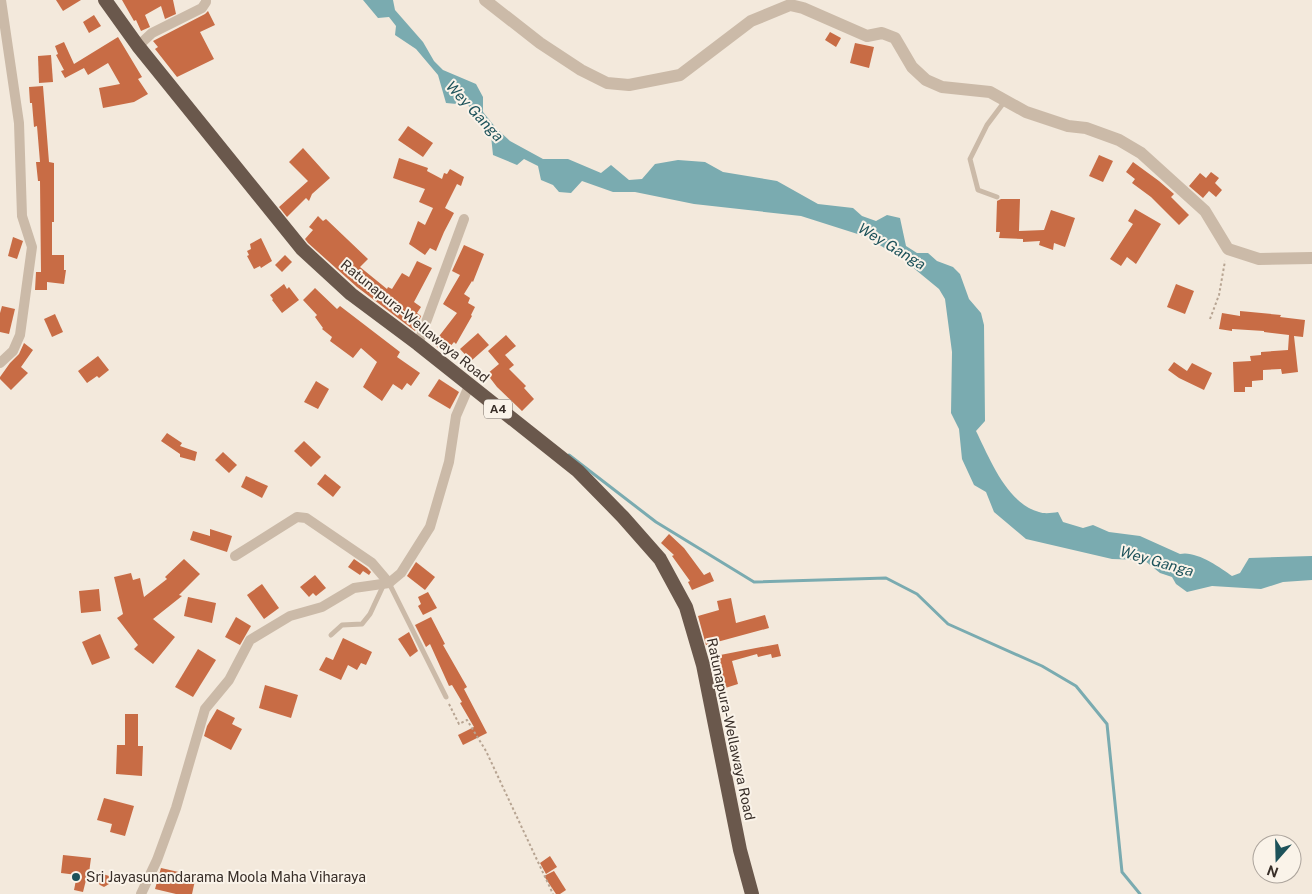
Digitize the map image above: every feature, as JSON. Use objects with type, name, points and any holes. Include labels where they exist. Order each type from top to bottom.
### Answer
[{"type":"highway","name":"Ratunapura-Wellawaya Road","points":[[105,0],[138,46],[302,248],[351,294],[418,344],[578,471],[623,517],[660,559],[686,607],[703,665],[740,850],[752,894]]},
{"type":"street","points":[[0,364],[13,351],[20,335],[32,247],[22,216],[19,123],[1,0]]},
{"type":"street","points":[[138,46],[152,33],[202,8],[206,0]]},
{"type":"street","points":[[485,0],[540,43],[581,70],[606,83],[629,84],[680,75],[751,21],[790,5],[803,8],[867,36],[882,33],[895,38],[912,66],[926,80],[942,87],[990,92],[1026,112],[1068,126],[1086,128],[1120,140],[1141,153],[1205,211],[1228,248],[1259,259],[1312,258]]},
{"type":"street","points":[[418,344],[464,218]]},
{"type":"street","points":[[141,894],[157,860],[176,808],[205,709],[229,680],[250,640],[290,616],[322,607],[354,588],[387,583],[401,573],[430,527],[449,462],[456,416],[469,386]]},
{"type":"street","points":[[235,556],[297,517],[306,518],[372,563],[387,583]]},
{"type":"lane","points":[[997,196],[978,190],[970,159],[987,125],[1006,100]]},
{"type":"lane","points":[[331,635],[342,625],[362,624],[370,614],[387,583]]},
{"type":"lane","points":[[387,583],[446,697]]},
{"type":"path","points":[[1210,319],[1219,295],[1228,248]]},
{"type":"path","points":[[446,697],[459,724],[468,720],[486,751],[553,894]]},
{"type":"water","name":"Wey Ganga","points":[[363,0],[393,0],[395,10],[423,42],[434,61],[443,70],[476,84],[483,97],[483,112],[496,128],[510,141],[543,159],[568,159],[601,173],[611,165],[629,180],[642,179],[655,164],[678,160],[705,162],[723,172],[777,181],[818,204],[853,208],[862,216],[876,221],[887,215],[900,218],[906,246],[917,253],[928,253],[937,261],[953,267],[960,274],[969,299],[981,313],[984,325],[985,421],[976,431],[1000,478],[1017,500],[1041,513],[1058,512],[1063,522],[1083,528],[1093,525],[1109,532],[1140,536],[1180,554],[1193,554],[1214,564],[1232,576],[1240,573],[1249,558],[1312,556],[1312,580],[1283,582],[1261,589],[1212,586],[1187,592],[1176,584],[1172,577],[1160,573],[1144,560],[1112,559],[1026,539],[994,512],[986,492],[974,485],[962,459],[959,429],[951,413],[952,352],[945,299],[939,289],[905,261],[867,237],[801,216],[694,204],[635,192],[613,192],[582,181],[571,193],[559,192],[553,185],[541,180],[538,166],[524,159],[517,165],[493,155],[491,136],[468,105],[446,103],[438,75],[416,49],[395,35],[396,26],[389,17],[378,18]]},
{"type":"building","points":[[56,0],[81,0],[63,11]]},
{"type":"building","points":[[122,0],[173,0],[176,14],[165,19],[161,6],[145,15],[150,27],[141,31]]},
{"type":"building","points":[[208,11],[215,25],[200,32],[214,59],[177,77],[155,49],[158,47],[153,41]]},
{"type":"building","points":[[94,15],[101,26],[89,33],[83,22]]},
{"type":"building","points":[[830,32],[841,38],[836,47],[825,40]]},
{"type":"building","points":[[118,37],[142,77],[138,79],[148,94],[134,102],[103,108],[99,88],[120,84],[108,63],[88,75],[84,68],[65,78],[61,71],[64,70],[56,55],[58,54],[55,46],[64,42],[74,64]]},
{"type":"building","points":[[855,43],[874,47],[869,68],[850,63]]},
{"type":"building","points":[[51,55],[53,82],[39,83],[38,56]]},
{"type":"building","points":[[43,86],[49,162],[54,163],[52,255],[64,255],[64,270],[66,270],[64,284],[47,282],[47,290],[35,290],[36,272],[41,272],[40,181],[38,181],[36,162],[40,162],[37,126],[34,127],[29,87]]},
{"type":"building","points":[[408,126],[433,143],[423,157],[398,140]]},
{"type":"building","points":[[303,148],[330,178],[312,194],[309,201],[306,198],[287,217],[279,207],[308,181],[289,162]]},
{"type":"building","points":[[1099,155],[1113,161],[1103,182],[1089,176]]},
{"type":"building","points":[[399,158],[428,168],[427,171],[442,179],[444,173],[447,174],[450,169],[464,177],[461,186],[457,184],[445,208],[454,213],[436,251],[430,248],[425,255],[409,244],[418,221],[425,225],[433,208],[419,202],[425,189],[393,178]]},
{"type":"building","points":[[1133,162],[1174,194],[1171,197],[1189,215],[1179,225],[1151,197],[1132,183],[1135,179],[1126,172]]},
{"type":"building","points":[[1211,172],[1219,178],[1215,183],[1222,190],[1216,197],[1209,191],[1203,198],[1189,186],[1200,173],[1206,178]]},
{"type":"building","points":[[1001,199],[1020,199],[1019,231],[1044,230],[1051,210],[1075,218],[1065,247],[1054,243],[1053,250],[1039,245],[1040,241],[1023,242],[1023,239],[999,238],[1000,232],[996,232],[997,201]]},
{"type":"building","points":[[1135,209],[1161,224],[1136,264],[1127,257],[1121,266],[1110,259],[1133,224],[1128,221]]},
{"type":"building","points":[[318,216],[323,221],[326,219],[368,259],[360,267],[387,289],[388,287],[392,289],[402,273],[409,277],[417,261],[432,268],[414,302],[421,307],[417,313],[421,316],[415,331],[357,287],[308,243],[305,239],[313,230],[309,227]]},
{"type":"building","points":[[13,237],[23,241],[17,259],[8,256]]},
{"type":"building","points":[[261,238],[272,261],[261,268],[260,266],[254,269],[247,256],[249,255],[247,251],[251,249],[250,244]]},
{"type":"building","points":[[464,245],[484,254],[473,282],[464,294],[470,298],[468,303],[475,307],[456,344],[454,342],[445,353],[433,344],[457,313],[443,304],[460,275],[452,271]]},
{"type":"building","points":[[285,255],[292,262],[282,272],[275,265]]},
{"type":"building","points":[[284,284],[287,289],[289,287],[299,300],[282,313],[270,295]]},
{"type":"building","points":[[1176,284],[1194,291],[1185,314],[1167,307]]},
{"type":"building","points":[[315,288],[337,309],[340,306],[400,352],[397,357],[420,373],[411,386],[407,383],[402,390],[393,384],[382,401],[363,387],[377,362],[361,348],[353,358],[330,341],[332,337],[322,329],[315,317],[317,315],[303,300]]},
{"type":"building","points":[[2,306],[15,309],[9,334],[0,332]]},
{"type":"building","points":[[1240,311],[1281,315],[1280,317],[1305,320],[1303,337],[1294,336],[1298,372],[1282,374],[1281,369],[1263,370],[1263,380],[1252,381],[1252,387],[1245,387],[1245,392],[1234,392],[1233,362],[1251,361],[1250,356],[1261,355],[1261,352],[1288,350],[1289,335],[1264,331],[1219,329],[1222,313],[1240,316]]},
{"type":"building","points":[[55,314],[63,332],[52,337],[44,319]]},
{"type":"building","points":[[478,333],[489,345],[471,361],[460,349]]},
{"type":"building","points":[[506,335],[516,346],[505,355],[514,365],[509,369],[526,386],[524,388],[534,399],[522,411],[497,387],[487,374],[499,364],[488,351]]},
{"type":"building","points":[[24,343],[33,350],[21,367],[28,373],[11,390],[0,377],[19,354]]},
{"type":"building","points":[[98,356],[109,370],[99,378],[97,376],[87,383],[78,371]]},
{"type":"building","points":[[1174,362],[1187,371],[1192,363],[1212,373],[1204,390],[1179,378],[1168,370]]},
{"type":"building","points":[[439,379],[459,392],[450,409],[428,396]]},
{"type":"building","points":[[316,381],[329,389],[318,409],[304,402]]},
{"type":"building","points":[[167,433],[182,443],[180,446],[197,452],[195,461],[180,457],[180,454],[161,441]]},
{"type":"building","points":[[304,441],[321,457],[311,467],[294,451]]},
{"type":"building","points":[[223,452],[237,465],[229,473],[215,460]]},
{"type":"building","points":[[325,474],[341,487],[333,497],[317,484]]},
{"type":"building","points":[[246,476],[268,486],[262,498],[241,487]]},
{"type":"building","points":[[210,529],[232,536],[227,552],[190,540],[193,531],[210,536]]},
{"type":"building","points":[[669,534],[684,548],[704,575],[710,572],[714,581],[692,590],[688,582],[690,581],[672,556],[674,555],[661,543]]},
{"type":"building","points":[[184,559],[200,574],[179,595],[182,596],[153,619],[175,637],[153,664],[134,649],[138,645],[117,618],[123,614],[114,577],[131,573],[133,580],[140,578],[144,597],[167,579],[165,577]]},
{"type":"building","points":[[354,559],[371,572],[369,575],[363,571],[360,575],[348,567]]},
{"type":"building","points":[[416,562],[435,577],[425,590],[407,576]]},
{"type":"building","points":[[315,575],[326,588],[316,596],[313,593],[309,597],[300,587]]},
{"type":"building","points":[[262,584],[279,608],[264,619],[247,595]]},
{"type":"building","points":[[99,589],[101,611],[81,613],[79,591]]},
{"type":"building","points":[[428,592],[437,608],[423,615],[418,606],[421,604],[418,597]]},
{"type":"building","points":[[188,597],[216,603],[212,623],[184,616]]},
{"type":"building","points":[[731,598],[736,623],[765,615],[769,628],[706,645],[698,616],[719,610],[717,601]]},
{"type":"building","points":[[236,617],[251,626],[240,645],[225,637]]},
{"type":"building","points":[[431,617],[445,644],[443,645],[467,687],[464,689],[487,733],[463,745],[458,735],[474,727],[452,685],[449,686],[430,644],[426,647],[415,625]]},
{"type":"building","points":[[409,632],[418,651],[410,657],[398,639]]},
{"type":"building","points":[[100,634],[110,658],[92,665],[82,642]]},
{"type":"building","points":[[343,638],[372,652],[366,665],[361,663],[357,670],[348,665],[341,680],[319,670],[326,657],[333,660]]},
{"type":"building","points":[[778,644],[781,656],[772,658],[771,654],[758,657],[757,654],[732,661],[738,684],[719,690],[710,657]]},
{"type":"building","points":[[198,649],[216,660],[193,697],[175,687]]},
{"type":"building","points":[[265,685],[298,695],[291,718],[259,708]]},
{"type":"building","points":[[217,709],[235,718],[232,724],[242,729],[231,750],[204,736],[207,726]]},
{"type":"building","points":[[125,714],[138,714],[138,746],[143,746],[142,776],[116,774],[117,745],[125,745]]},
{"type":"building","points":[[104,798],[134,806],[125,836],[110,832],[112,824],[97,820]]},
{"type":"building","points":[[63,855],[91,858],[83,892],[74,890],[77,875],[61,873]]},
{"type":"building","points":[[550,856],[557,867],[546,874],[540,863]]},
{"type":"building","points":[[161,868],[196,876],[192,894],[176,894],[155,889]]},
{"type":"building","points":[[554,871],[566,890],[560,894],[556,894],[544,876]]},
{"type":"building","points":[[103,874],[109,876],[110,880],[109,884],[104,887],[92,877]]},
{"type":"waterway","points":[[569,455],[656,522],[754,582],[886,578],[917,594],[948,624],[1042,666],[1076,686],[1107,724],[1122,872],[1140,894]]},
{"type":"place","name":"Sri Jayasunandarama Moola Maha Viharaya","points":[[76,877]]}]
